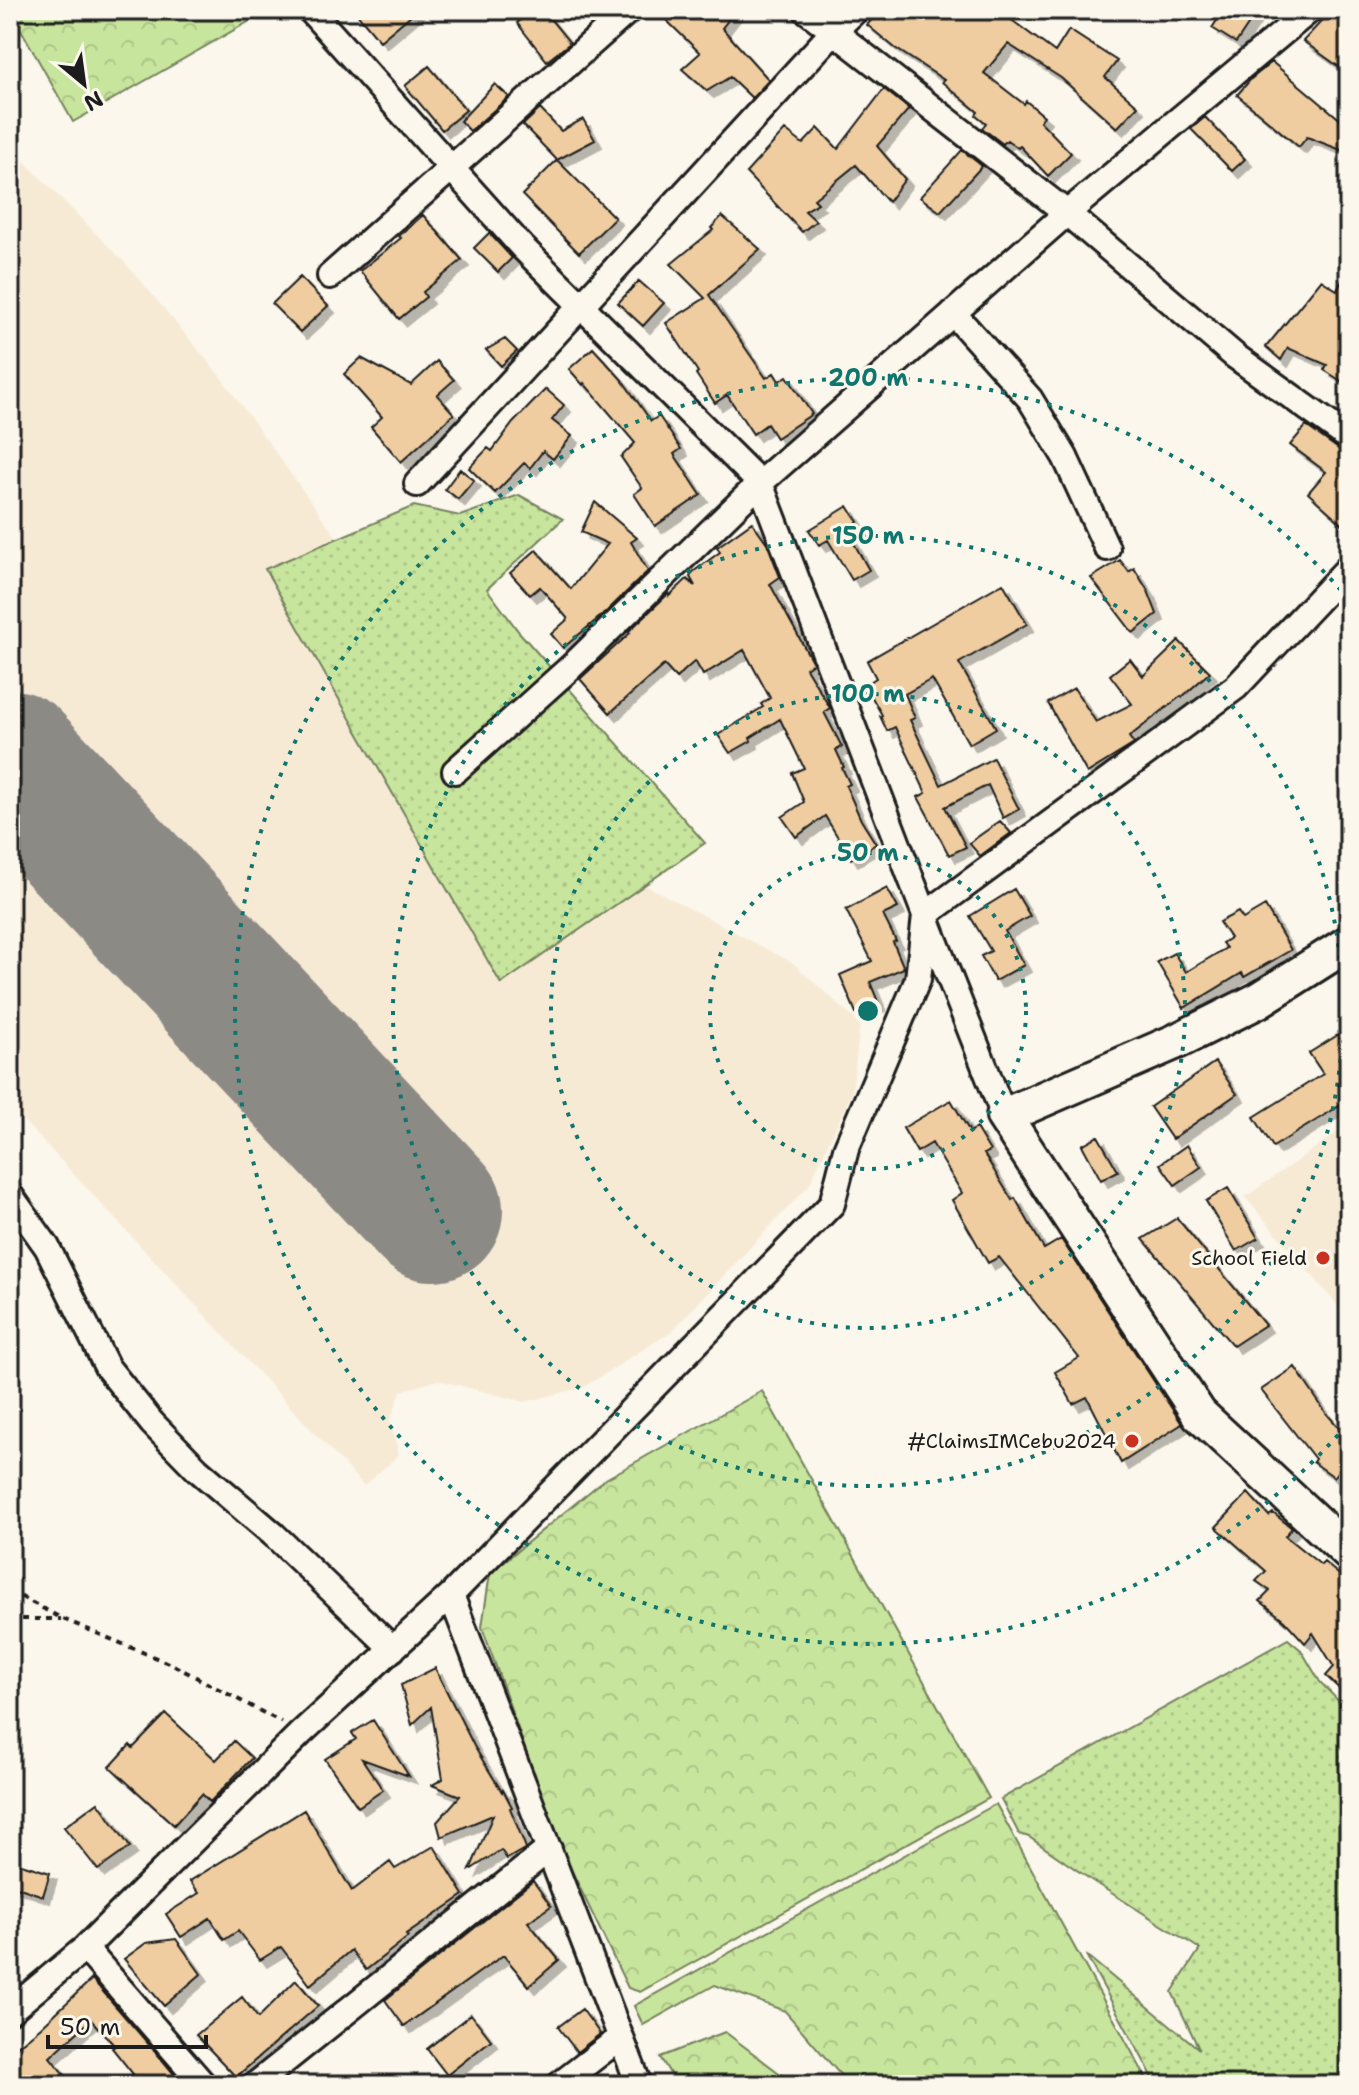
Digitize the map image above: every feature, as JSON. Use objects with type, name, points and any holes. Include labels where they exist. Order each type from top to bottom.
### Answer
[{"type":"street","points":[[310,10],[523,248],[760,483],[1004,1116],[1199,1414],[1349,1553]]},
{"type":"street","points":[[330,276],[629,10]]},
{"type":"street","points":[[806,10],[1067,213],[1235,356],[1349,438]]},
{"type":"street","points":[[417,484],[856,10]]},
{"type":"street","points":[[455,771],[571,667],[760,483],[1067,213],[1310,10]]},
{"type":"street","points":[[953,313],[1030,399],[1065,457],[1107,548]]},
{"type":"street","points":[[10,2011],[85,1948],[301,1733],[451,1595],[832,1204],[846,1149],[918,979],[925,915],[1236,687],[1349,567]]},
{"type":"street","points":[[1004,1116],[1177,1041],[1259,1000],[1349,943]]},
{"type":"street","points":[[10,1195],[47,1247],[107,1367],[152,1423],[197,1469],[273,1534],[393,1649]]},
{"type":"street","points":[[451,1595],[639,2085]]},
{"type":"street","points":[[255,2085],[549,1849]]},
{"type":"street","points":[[85,1948],[204,2085]]},
{"type":"street","points":[[559,2085],[621,2037]]},
{"type":"path","points":[[10,1591],[63,1619],[173,1665],[301,1733]]},
{"type":"path","points":[[10,1619],[63,1619]]},
{"type":"shaded area","points":[[10,147],[130,268],[221,377],[502,766],[609,866],[793,963],[860,1024],[852,1092],[809,1185],[671,1332],[584,1387],[525,1402],[438,1380],[401,1391],[390,1421],[399,1455],[364,1486],[10,1106]]},
{"type":"shaded area","name":"School Field","points":[[1349,1124],[1349,1319],[1245,1197]]},
{"type":"green space","points":[[10,10],[269,10],[73,122]]},
{"type":"green space","points":[[519,495],[563,519],[487,589],[519,632],[705,843],[501,984],[265,569],[414,506],[460,516]]},
{"type":"green space","points":[[762,1391],[989,1798],[640,1992],[628,1988],[558,1842],[482,1627],[490,1573],[604,1480]]},
{"type":"green space","points":[[1288,1639],[1301,1650],[1320,1682],[1349,1712],[1349,1734],[1341,1743],[1349,1754],[1349,2085],[1157,2085],[1086,1955],[1199,2049],[1172,1992],[1200,1949],[1029,1837],[1019,1834],[1001,1799]]},
{"type":"green space","points":[[996,1804],[1150,2085],[844,2085],[844,2079],[785,2011],[715,1985],[643,2025],[634,2006]]},
{"type":"green space","points":[[725,2032],[795,2085],[677,2085],[660,2057]]},
{"type":"building","points":[[354,10],[417,10],[380,41]]},
{"type":"building","points":[[533,10],[543,10],[570,43],[547,61],[517,23]]},
{"type":"building","points":[[656,10],[736,10],[722,28],[769,80],[752,98],[730,77],[707,91],[682,69],[700,53]]},
{"type":"building","points":[[880,10],[998,10],[1055,52],[1069,30],[1117,61],[1105,77],[1138,106],[1117,128],[1061,78],[1008,44],[984,73],[1044,116],[1040,121],[1071,153],[1048,176],[1020,146],[1018,148],[1007,140],[1003,144],[982,128],[986,123],[976,115],[978,112],[942,82],[944,80],[895,48],[867,25]]},
{"type":"building","points":[[1224,10],[1258,10],[1236,43],[1212,28]]},
{"type":"building","points":[[1332,10],[1349,10],[1349,74],[1303,41]]},
{"type":"building","points":[[1272,62],[1349,127],[1349,153],[1307,137],[1299,147],[1237,95]]},
{"type":"building","points":[[429,66],[466,110],[442,130],[405,86]]},
{"type":"building","points":[[495,84],[509,97],[470,131],[460,121]]},
{"type":"building","points":[[884,89],[909,109],[877,146],[905,179],[888,202],[856,165],[814,199],[818,203],[805,211],[816,221],[802,232],[746,173],[785,130],[803,144],[818,128],[838,149]]},
{"type":"building","points":[[540,109],[561,131],[583,119],[595,140],[557,160],[523,125]]},
{"type":"building","points":[[1205,117],[1245,159],[1232,171],[1191,129]]},
{"type":"building","points":[[962,150],[982,166],[940,212],[920,197]]},
{"type":"building","points":[[557,160],[615,218],[579,253],[522,195]]},
{"type":"building","points":[[423,215],[462,260],[423,292],[426,297],[399,319],[360,271],[401,238],[399,236]]},
{"type":"building","points":[[722,216],[760,249],[709,295],[766,378],[774,373],[779,381],[787,376],[812,414],[776,438],[767,424],[753,434],[727,395],[715,403],[666,323],[705,298],[671,264],[713,230],[711,228]]},
{"type":"building","points":[[489,233],[512,258],[498,272],[474,248]]},
{"type":"building","points":[[1349,268],[1349,386],[1324,370],[1327,365],[1288,348],[1281,360],[1266,347],[1321,280],[1337,290]]},
{"type":"building","points":[[300,277],[328,306],[300,332],[272,304]]},
{"type":"building","points":[[639,281],[664,303],[643,326],[618,303]]},
{"type":"building","points":[[505,339],[517,351],[501,366],[486,350]]},
{"type":"building","points":[[593,348],[622,380],[651,421],[659,416],[681,449],[674,454],[701,495],[655,526],[634,494],[642,488],[621,457],[635,443],[569,369]]},
{"type":"building","points":[[361,358],[411,385],[437,361],[454,380],[437,395],[454,414],[401,462],[371,427],[382,417],[344,374]]},
{"type":"building","points":[[546,389],[564,405],[552,420],[572,436],[553,459],[543,451],[530,468],[524,463],[495,493],[469,468],[488,448],[492,451],[513,423]]},
{"type":"building","points":[[1306,426],[1349,453],[1349,530],[1308,493],[1326,472],[1290,445]]},
{"type":"building","points":[[460,469],[474,480],[458,499],[445,489]]},
{"type":"building","points":[[595,502],[637,538],[631,542],[648,571],[563,648],[551,634],[568,619],[540,587],[530,595],[510,573],[536,550],[571,589],[608,544],[581,532]]},
{"type":"building","points":[[848,506],[858,522],[846,529],[869,570],[852,580],[828,540],[819,545],[809,530]]},
{"type":"building","points":[[752,522],[767,543],[780,577],[770,584],[813,663],[806,668],[830,708],[824,712],[842,747],[836,750],[850,784],[846,786],[876,844],[851,859],[825,816],[796,837],[782,817],[804,802],[792,773],[804,768],[780,719],[730,753],[718,735],[763,707],[761,704],[770,698],[744,650],[703,675],[695,661],[676,678],[664,665],[610,713],[580,679],[668,594],[687,579],[695,586],[690,577],[693,572],[720,552],[717,547]]},
{"type":"building","points":[[1120,560],[1129,572],[1134,568],[1157,614],[1133,633],[1091,578]]},
{"type":"building","points":[[1003,583],[1027,624],[959,663],[996,728],[969,744],[932,679],[905,694],[915,718],[910,720],[941,785],[993,758],[1019,809],[1003,818],[988,785],[945,807],[966,847],[949,855],[918,797],[926,793],[895,727],[887,731],[865,685],[876,678],[867,661]]},
{"type":"building","points":[[1179,641],[1210,672],[1129,737],[1134,744],[1087,773],[1048,703],[1074,688],[1096,722],[1132,704],[1110,675],[1130,659],[1143,676]]},
{"type":"building","points":[[1000,821],[1011,833],[980,856],[969,843]]},
{"type":"building","points":[[887,888],[898,908],[883,915],[896,941],[893,942],[904,968],[870,982],[879,1004],[856,1013],[840,975],[872,961],[846,910]]},
{"type":"building","points":[[1014,889],[1030,916],[1005,931],[1024,965],[995,981],[981,956],[991,951],[970,916]]},
{"type":"building","points":[[1265,906],[1291,950],[1244,977],[1242,973],[1184,1008],[1157,962],[1174,953],[1186,972],[1226,948],[1222,943],[1230,938],[1219,922],[1238,912],[1243,919]]},
{"type":"building","points":[[1349,1028],[1349,1100],[1273,1147],[1254,1117],[1323,1074],[1309,1053]]},
{"type":"building","points":[[1215,1062],[1237,1094],[1172,1139],[1150,1107]]},
{"type":"building","points":[[951,1100],[970,1132],[976,1128],[990,1151],[984,1154],[1012,1200],[1015,1198],[1044,1249],[1061,1239],[1182,1424],[1121,1463],[1087,1397],[1073,1404],[1055,1372],[1079,1358],[999,1257],[988,1263],[952,1200],[962,1193],[932,1143],[917,1152],[903,1128]]},
{"type":"building","points":[[1098,1136],[1118,1171],[1101,1180],[1082,1145]]},
{"type":"building","points":[[1187,1145],[1201,1167],[1175,1185],[1160,1164]]},
{"type":"building","points":[[1228,1188],[1258,1238],[1236,1251],[1206,1201]]},
{"type":"building","points":[[1177,1218],[1265,1325],[1233,1346],[1143,1239]]},
{"type":"building","points":[[1295,1367],[1340,1429],[1349,1420],[1349,1460],[1334,1477],[1313,1462],[1315,1459],[1261,1390]]},
{"type":"building","points":[[1248,1493],[1269,1516],[1273,1513],[1292,1528],[1285,1536],[1349,1583],[1349,1698],[1326,1676],[1334,1667],[1313,1633],[1305,1643],[1284,1620],[1260,1601],[1270,1591],[1256,1581],[1266,1571],[1216,1527]]},
{"type":"building","points":[[435,1668],[474,1746],[512,1807],[526,1848],[507,1859],[501,1850],[470,1870],[493,1815],[441,1837],[437,1822],[460,1796],[432,1785],[443,1779],[431,1707],[412,1725],[401,1685]]},
{"type":"building","points":[[166,1714],[216,1760],[234,1741],[252,1758],[210,1802],[202,1794],[174,1825],[110,1767]]},
{"type":"building","points":[[373,1720],[409,1776],[362,1759],[383,1790],[358,1807],[325,1759],[356,1739],[352,1733]]},
{"type":"building","points":[[98,1802],[130,1847],[98,1870],[64,1827]]},
{"type":"building","points":[[304,1810],[352,1891],[390,1862],[395,1869],[434,1846],[464,1895],[406,1935],[408,1937],[366,1970],[351,1950],[310,1985],[281,1947],[260,1960],[238,1931],[224,1940],[210,1918],[181,1937],[166,1914],[199,1893],[190,1881]]},
{"type":"building","points":[[18,1863],[50,1873],[43,1896],[11,1885]]},
{"type":"building","points":[[533,1881],[551,1906],[528,1922],[559,1960],[529,1986],[502,1956],[404,2026],[385,2000]]},
{"type":"building","points":[[176,1939],[201,1974],[164,2006],[124,1959],[146,1943]]},
{"type":"building","points":[[92,1979],[183,2085],[119,2085],[133,2074],[112,2048],[115,2046],[91,2020],[50,2057],[66,2077],[56,2085],[10,2085],[10,2052]]},
{"type":"building","points":[[296,1980],[318,2006],[236,2077],[196,2035],[242,1997],[258,2018]]},
{"type":"building","points":[[582,2009],[600,2034],[577,2052],[558,2027]]},
{"type":"building","points":[[471,2014],[491,2040],[447,2075],[427,2049]]},
{"type":"runway","points":[[10,761],[432,1210]]},
{"type":"place","name":"School Field","points":[[1323,1258]]},
{"type":"place","name":"#ClaimsIMCebu2024","points":[[1132,1441]]}]
